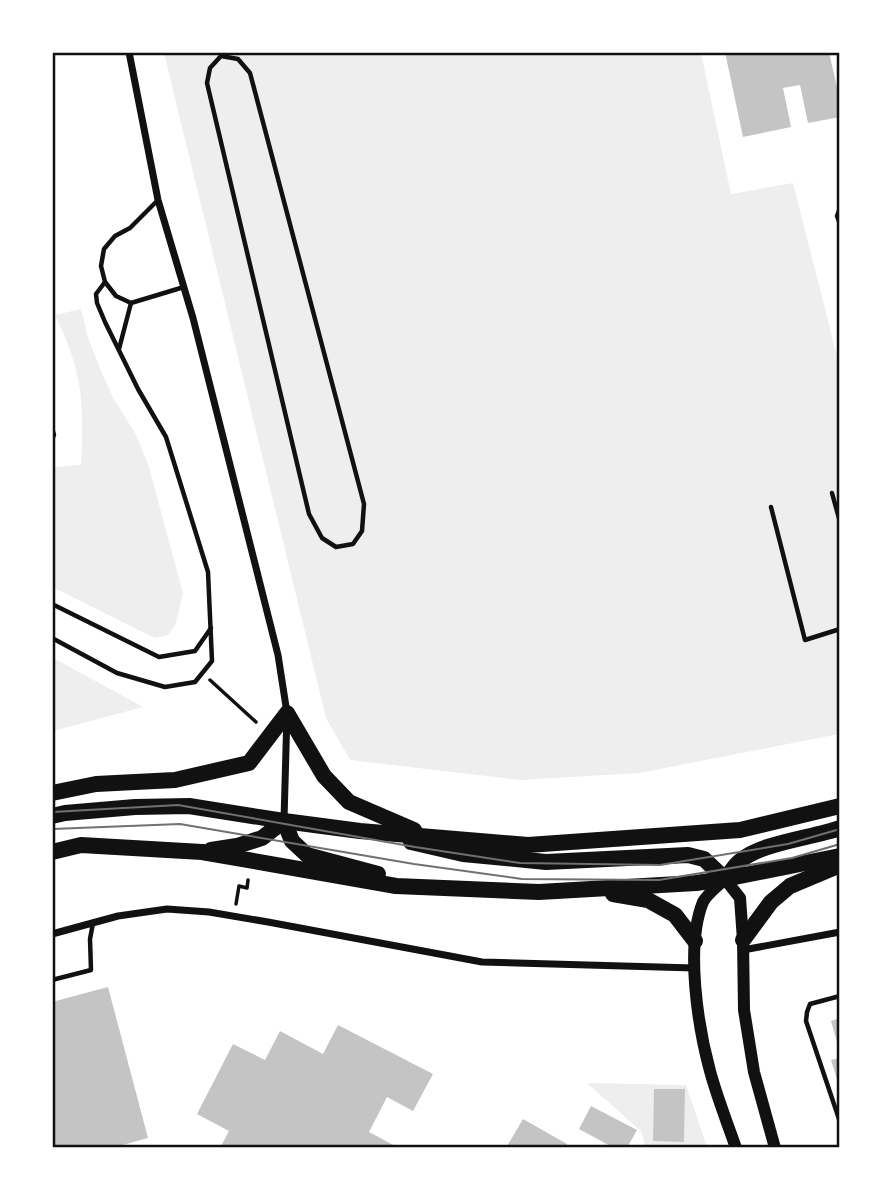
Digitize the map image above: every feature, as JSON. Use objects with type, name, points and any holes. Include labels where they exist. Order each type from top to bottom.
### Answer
[{"type":"main road","points":[[52,793],[96,784],[176,780],[249,763],[287,713],[324,776],[349,802],[425,835]]},
{"type":"main road","points":[[52,817],[65,813],[135,807],[189,806],[360,831],[528,845],[740,830],[839,806]]},
{"type":"main road","points":[[202,852],[237,846],[262,838],[284,821]]},
{"type":"main road","points":[[284,821],[292,841],[307,855],[424,888]]},
{"type":"main road","points":[[725,879],[739,862],[758,850],[822,835],[839,828]]},
{"type":"main road","points":[[360,831],[463,854],[546,862],[688,855],[704,859],[725,879]]},
{"type":"main road","points":[[52,852],[81,845],[202,852],[396,886],[539,892],[696,883],[839,856]]},
{"type":"main road","points":[[743,945],[771,902],[780,894],[790,886],[839,865]]},
{"type":"main road","points":[[583,890],[648,900],[675,915],[695,941]]},
{"type":"street","points":[[129,52],[158,200],[184,287],[278,655],[287,713],[284,821]]},
{"type":"street","points":[[736,1147],[710,1071],[694,968],[698,920],[704,900],[725,879],[740,898],[744,1010],[754,1072],[775,1147]]},
{"type":"street","points":[[52,934],[118,916],[167,909],[235,916],[482,962],[694,968]]},
{"type":"street","points":[[743,945],[839,932]]},
{"type":"lane","points":[[220,54],[238,59],[250,73],[364,504],[362,531],[353,544],[336,547],[322,538],[309,514],[207,83],[210,68],[220,54]]},
{"type":"lane","points":[[158,200],[130,228],[115,236],[104,249],[101,266],[105,282],[116,296],[131,303],[184,287]]},
{"type":"lane","points":[[839,208],[839,224]]},
{"type":"lane","points":[[52,638],[117,673],[165,687],[195,682],[212,661],[208,572],[166,437],[138,389],[97,303],[96,294],[105,282]]},
{"type":"lane","points":[[119,350],[131,303]]},
{"type":"lane","points":[[52,428],[52,439]]},
{"type":"lane","points":[[832,493],[839,522]]},
{"type":"lane","points":[[771,507],[805,640],[839,629]]},
{"type":"lane","points":[[52,604],[159,657],[195,651],[211,627]]},
{"type":"lane","points":[[52,980],[91,970],[90,939],[93,923]]},
{"type":"lane","points":[[839,996],[810,1004],[806,1021],[839,1122]]},
{"type":"path","points":[[202,673],[259,725]]},
{"type":"path","points":[[235,916],[239,886],[247,888],[251,862]]},
{"type":"shaded area","points":[[164,53],[701,53],[731,194],[793,183],[839,364],[839,734],[639,773],[520,780],[350,760],[326,718]]},
{"type":"shaded area","points":[[81,309],[99,366],[113,398],[135,433],[148,464],[183,593],[176,623],[168,635],[155,638],[53,587],[53,467],[81,465],[82,437],[81,396],[76,369],[55,315]]},
{"type":"shaded area","points":[[53,658],[143,707],[53,731]]},
{"type":"shaded area","points":[[587,1083],[686,1085],[707,1147],[645,1147],[642,1132]]},
{"type":"building","points":[[725,52],[829,52],[840,101],[840,117],[808,123],[800,85],[783,88],[791,127],[743,137]]},
{"type":"building","points":[[108,987],[148,1138],[112,1148],[52,1148],[52,1002]]},
{"type":"building","points":[[840,1018],[840,1049],[839,1049],[831,1021]]},
{"type":"building","points":[[338,1025],[433,1074],[413,1111],[387,1097],[369,1132],[399,1148],[220,1148],[229,1131],[197,1114],[233,1044],[265,1060],[280,1031],[323,1054]]},
{"type":"building","points":[[840,1058],[840,1086],[839,1086],[831,1060]]},
{"type":"building","points":[[654,1089],[685,1089],[684,1142],[653,1141]]},
{"type":"building","points":[[591,1106],[637,1130],[627,1148],[614,1148],[579,1129]]},
{"type":"building","points":[[523,1119],[567,1144],[565,1148],[506,1148]]},
{"type":"tram line","points":[[52,812],[178,805],[520,863],[660,865],[788,844],[840,829]]},
{"type":"tram line","points":[[52,829],[180,824],[414,864],[522,879],[659,880],[792,858],[840,844]]}]
